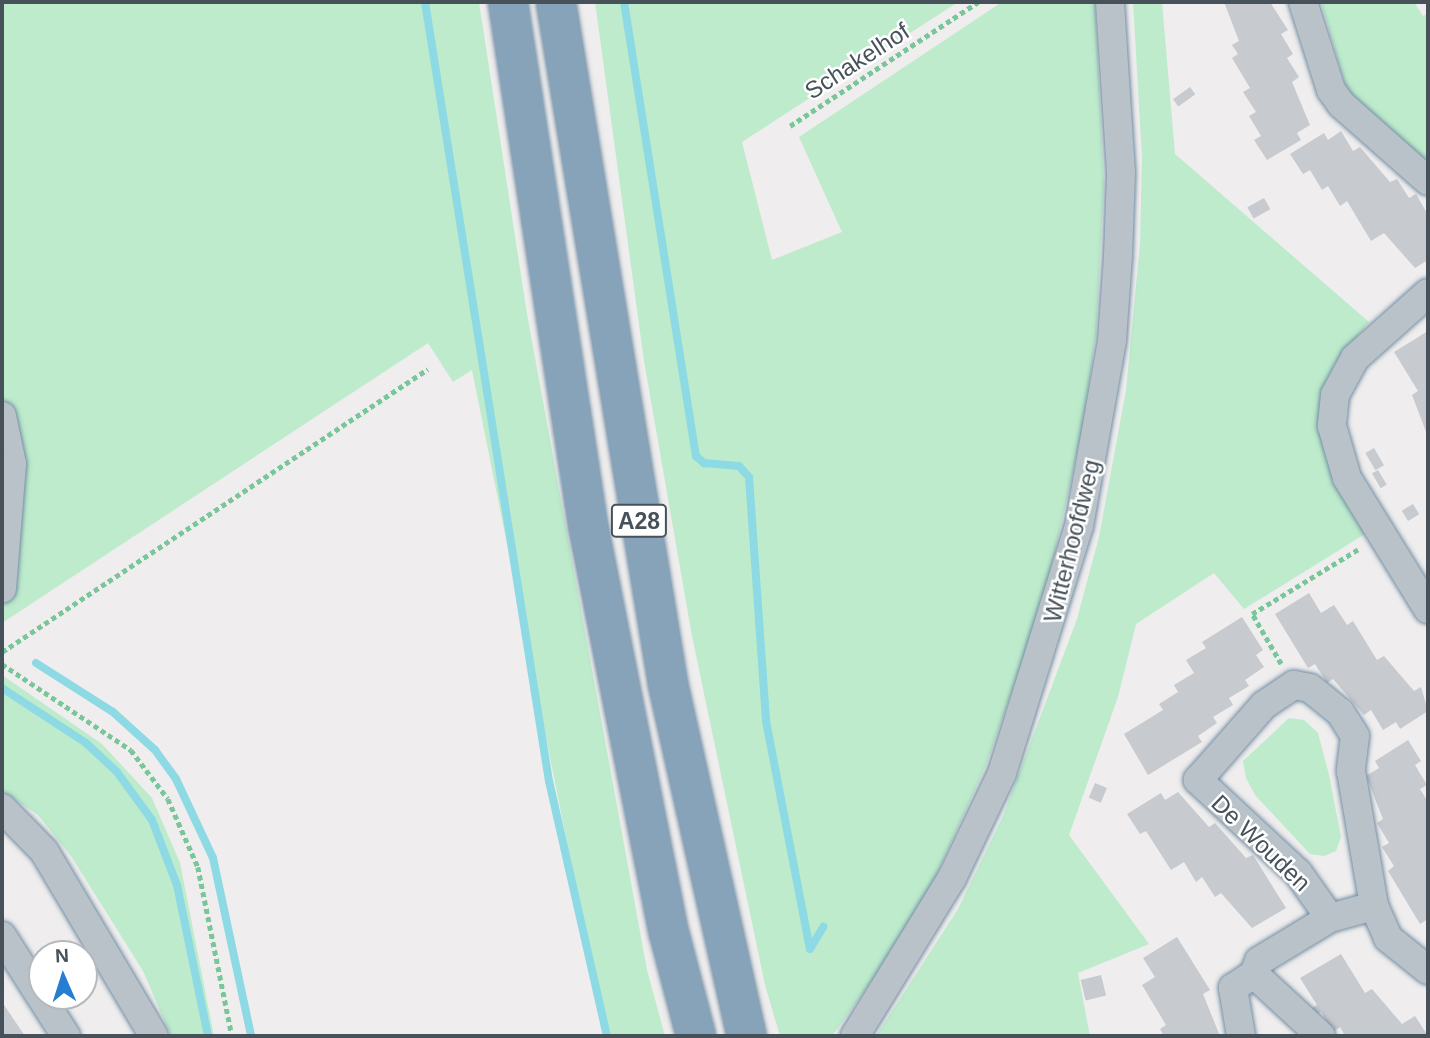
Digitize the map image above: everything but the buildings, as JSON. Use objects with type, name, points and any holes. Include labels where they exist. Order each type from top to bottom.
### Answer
[{"type":"highway","name":"A28","points":[[508,2],[588,525],[667,920],[696,1036]]},
{"type":"highway","name":"A28","points":[[556,2],[668,684],[747,1036]]},
{"type":"street","name":"Witterhoofdweg","points":[[855,1036],[952,878],[1002,773],[1079,526],[1112,340],[1118,256],[1121,173],[1110,2]]},
{"type":"street","points":[[1303,2],[1331,90],[1341,104],[1428,181]]},
{"type":"street","points":[[1428,293],[1354,358],[1335,395],[1335,450],[1382,535],[1428,609]]},
{"type":"street","points":[[2,416],[12,464],[2,589]]},
{"type":"street","points":[[1294,685],[1310,688],[1340,712],[1355,736],[1351,771],[1374,906],[1388,938],[1428,970]]},
{"type":"street","name":"De Wouden","points":[[1294,685],[1264,705],[1198,780],[1298,873],[1330,918]]},
{"type":"street","points":[[2,808],[44,850],[155,1036]]},
{"type":"street","name":"De Wouden","points":[[1241,1036],[1233,988],[1254,974],[1259,961],[1330,918],[1374,906]]},
{"type":"street","points":[[2,936],[66,1036]]},
{"type":"street","points":[[1254,974],[1321,1036]]},
{"type":"path","name":"Schakelhof","points":[[790,126],[978,2]]},
{"type":"path","points":[[2,652],[428,369]]},
{"type":"path","points":[[1294,685],[1252,614],[1382,535]]},
{"type":"path","points":[[2,664],[131,750],[168,799],[198,867],[232,1036]]},
{"type":"green space","points":[[2,2],[479,2],[527,314],[647,970],[665,1036],[606,1036],[472,370],[453,382],[428,343],[2,623]]},
{"type":"green space","points":[[595,2],[958,2],[742,142],[772,260],[842,232],[799,137],[1002,2],[1095,2],[1104,183],[1096,334],[1082,432],[1043,604],[986,765],[935,878],[893,952],[832,1036],[780,1036],[765,985],[692,636],[644,361]]},
{"type":"green space","points":[[1133,2],[1162,2],[1175,154],[1369,322],[1334,365],[1320,413],[1326,459],[1365,534],[1244,609],[1214,573],[1136,624],[1118,697],[1069,835],[1149,944],[1078,973],[1090,1036],[876,1036],[958,909],[1003,816],[1077,619],[1099,537],[1126,390],[1140,244],[1142,158]]},
{"type":"green space","points":[[1321,2],[1414,2],[1423,16],[1428,13],[1428,164],[1347,91]]},
{"type":"green space","points":[[2,675],[102,744],[152,798],[180,863],[214,1036],[171,1036],[143,971],[71,856],[38,815],[2,791]]},
{"type":"green space","points":[[1289,718],[1304,720],[1318,733],[1329,775],[1341,837],[1336,851],[1324,856],[1310,854],[1255,795],[1246,778],[1243,761]]},
{"type":"waterway","points":[[425,2],[549,781],[607,1036]]},
{"type":"waterway","points":[[624,2],[696,456],[704,463],[739,466],[749,477],[766,721],[810,949],[823,927]]},
{"type":"waterway","points":[[36,663],[113,712],[155,750],[176,779],[213,858],[251,1036]]},
{"type":"waterway","points":[[2,688],[86,743],[117,772],[152,820],[177,885],[208,1036]]}]
